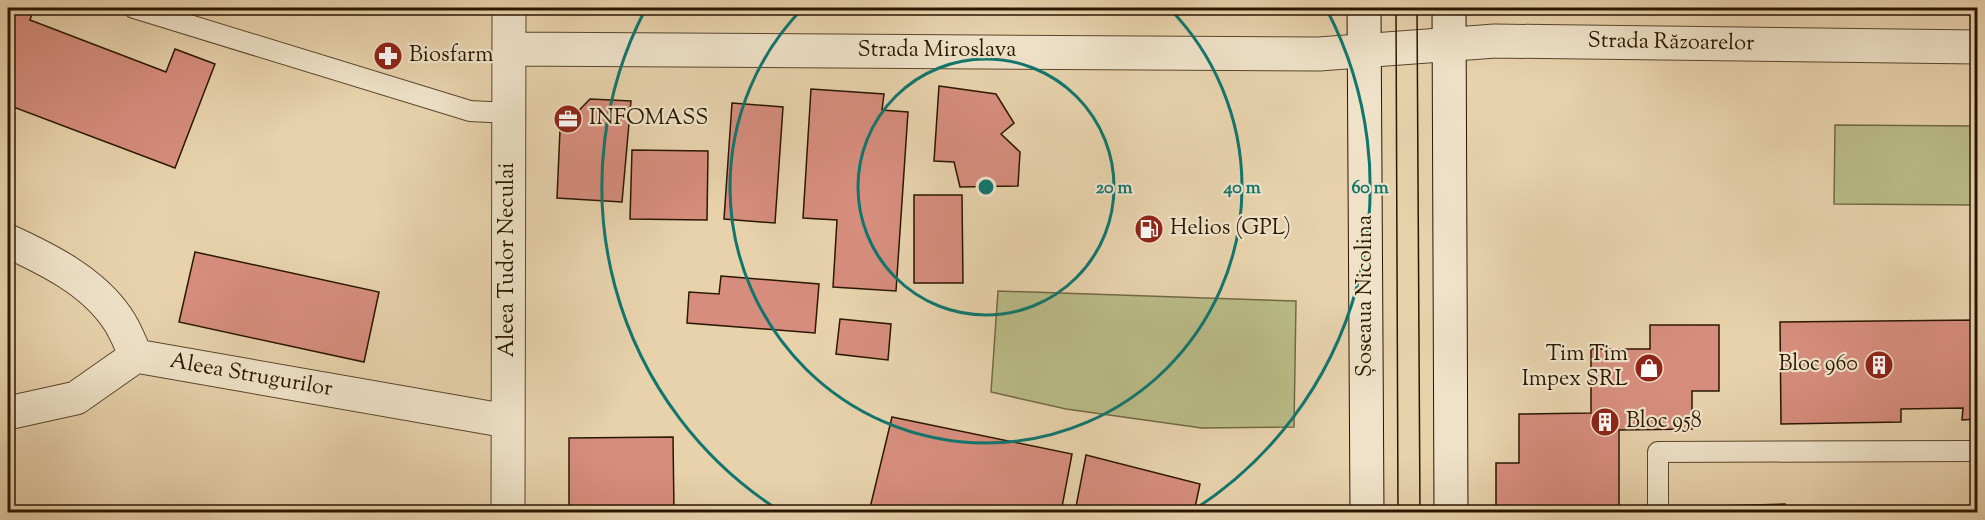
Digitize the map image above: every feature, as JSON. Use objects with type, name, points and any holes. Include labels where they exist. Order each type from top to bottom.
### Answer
[{"type":"street","name":"Aleea Tudor Neculai","points":[[508,513],[509,8]]},
{"type":"street","name":"Șoseaua Nicolina","points":[[1364,8],[1367,513]]},
{"type":"street","points":[[1449,8],[1451,513]]},
{"type":"street","name":"Strada Răzoarelor","points":[[1365,51],[1495,41],[1977,48]]},
{"type":"street","name":"Strada Miroslava","points":[[510,49],[1307,54],[1365,51]]},
{"type":"street","points":[[8,241],[39,255],[96,293],[117,319],[136,356],[75,398],[8,413]]},
{"type":"street","name":"Aleea Strugurilor","points":[[136,356],[507,421]]},
{"type":"lane","points":[[134,8],[470,111],[509,112]]},
{"type":"lane","points":[[1658,513],[1658,452],[1977,451]]},
{"type":"green space","points":[[1835,125],[1977,126],[1977,205],[1834,204]]},
{"type":"green space","points":[[998,291],[1296,301],[1294,427],[1202,428],[1066,409],[991,392]]},
{"type":"building","points":[[8,8],[34,8],[30,20],[166,72],[175,49],[215,64],[175,168],[8,105]]},
{"type":"building","points":[[939,86],[996,94],[1014,123],[1001,134],[1020,152],[1018,186],[960,187],[954,162],[934,161]]},
{"type":"building","points":[[811,89],[884,94],[882,110],[908,112],[896,291],[833,287],[837,220],[803,218]]},
{"type":"building","points":[[590,99],[631,101],[622,202],[557,198],[560,130]]},
{"type":"building","points":[[732,103],[783,107],[775,223],[724,219]]},
{"type":"building","points":[[632,150],[708,151],[707,220],[630,219]]},
{"type":"building","points":[[914,195],[962,195],[963,283],[914,283]]},
{"type":"building","points":[[195,252],[379,292],[364,362],[179,322]]},
{"type":"building","points":[[721,276],[819,284],[815,333],[687,323],[689,292],[719,294]]},
{"type":"building","points":[[840,319],[891,324],[888,360],[836,354]]},
{"type":"building","name":"Bloc 960","points":[[1978,320],[1978,419],[1962,420],[1963,408],[1901,409],[1901,422],[1781,424],[1780,322]]},
{"type":"building","name":"Bloc 958","points":[[1650,325],[1719,325],[1719,391],[1692,391],[1692,429],[1619,430],[1619,512],[1496,512],[1496,463],[1519,463],[1519,414],[1591,413],[1591,349],[1650,349]]},
{"type":"building","points":[[892,417],[1072,454],[1061,512],[869,512]]},
{"type":"building","points":[[673,437],[674,512],[569,512],[569,438]]},
{"type":"building","points":[[1086,455],[1200,484],[1194,512],[1075,512]]},
{"type":"building","points":[[1785,504],[1786,512],[1715,512],[1715,506]]},
{"type":"tram line","points":[[1396,8],[1398,512]]},
{"type":"tram line","points":[[1417,8],[1420,512]]},
{"type":"place","name":"Biosfarm","points":[[388,56]]},
{"type":"place","name":"INFOMASS","points":[[568,119]]},
{"type":"place","name":"Helios (GPL)","points":[[1149,229]]},
{"type":"place","name":"Bloc 960","points":[[1879,365]]},
{"type":"place","name":"Tim Tim Impex SRL","points":[[1649,368]]},
{"type":"place","name":"Bloc 958","points":[[1605,422]]}]
